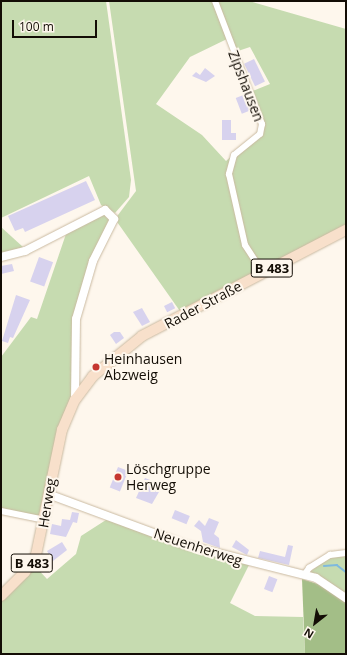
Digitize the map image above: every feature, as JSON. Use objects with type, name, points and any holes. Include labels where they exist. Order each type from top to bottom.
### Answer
[{"type":"main road","name":"Rader Straße","points":[[75,400],[99,369],[127,346],[346,230]]},
{"type":"main road","name":"Herweg","points":[[1,596],[32,563],[40,546],[48,494],[60,436],[75,400]]},
{"type":"street","name":"Zipshausen","points":[[215,1],[262,124],[260,134],[234,155],[229,174],[245,245],[263,273]]},
{"type":"street","points":[[1,257],[25,251],[105,210],[114,219],[93,261],[77,314],[75,400]]},
{"type":"street","name":"Neuenherweg","points":[[48,494],[186,545],[304,575],[326,583],[346,598]]},
{"type":"street","points":[[1,511],[45,520]]},
{"type":"street","points":[[304,575],[309,568],[330,555],[346,553]]},
{"type":"green space","points":[[1,1],[106,1],[131,180],[129,197],[115,213],[101,205],[89,176],[1,218]]},
{"type":"green space","points":[[109,1],[214,1],[227,39],[190,57],[156,104],[202,135],[226,161],[263,129],[250,92],[270,84],[250,47],[235,52],[216,1],[249,1],[346,29],[346,229],[182,314],[115,219],[136,191]]},
{"type":"green space","points":[[99,214],[111,216],[79,302],[74,401],[44,518],[1,510],[1,357],[31,317],[37,319],[67,231]]},
{"type":"green space","points":[[1,227],[23,247],[1,254]]},
{"type":"green space","points":[[109,518],[249,565],[230,603],[255,616],[303,617],[305,654],[1,653],[1,597],[33,564],[47,579],[76,554],[81,536]]},
{"type":"green space","points":[[346,554],[346,595],[310,572],[331,555]]},
{"type":"green space","points":[[302,579],[324,586],[346,603],[346,654],[305,654]]},
{"type":"building","points":[[254,59],[265,81],[255,86],[244,64]]},
{"type":"building","points":[[205,68],[215,76],[206,82],[192,76],[196,72],[200,75]]},
{"type":"building","points":[[246,94],[252,110],[242,114],[236,98]]},
{"type":"building","points":[[222,120],[231,120],[231,133],[236,133],[236,140],[222,140]]},
{"type":"building","points":[[86,181],[95,200],[25,232],[23,228],[15,231],[8,216]]},
{"type":"building","points":[[39,257],[53,262],[44,287],[30,281]]},
{"type":"building","points":[[12,264],[14,271],[1,274],[1,266]]},
{"type":"building","points":[[16,295],[30,300],[13,338],[10,337],[8,343],[2,341]]},
{"type":"building","points":[[172,302],[175,308],[167,312],[164,306]]},
{"type":"building","points":[[142,308],[150,322],[142,326],[133,312]]},
{"type":"building","points":[[114,332],[120,332],[124,338],[116,344],[110,335]]},
{"type":"building","points":[[118,467],[128,471],[120,492],[110,487]]},
{"type":"building","points":[[145,478],[163,485],[152,504],[136,498]]},
{"type":"building","points":[[175,510],[190,516],[186,524],[172,518]]},
{"type":"building","points":[[72,512],[79,513],[77,523],[73,522],[66,537],[50,534],[52,524],[61,526],[62,519],[70,520]]},
{"type":"building","points":[[209,518],[219,522],[214,534],[219,538],[220,548],[203,542],[201,531],[194,526],[199,520],[205,526]]},
{"type":"building","points":[[236,540],[249,550],[247,555],[232,547]]},
{"type":"building","points":[[62,542],[67,550],[53,561],[47,551]]},
{"type":"building","points":[[288,545],[293,546],[289,565],[258,558],[260,551],[285,557]]},
{"type":"building","points":[[269,576],[277,579],[272,592],[264,589]]},
{"type":"waterway","points":[[324,566],[337,565],[346,572]]},
{"type":"place","name":"Heinhausen Abzweig","points":[[96,367]]},
{"type":"place","name":"Löschgruppe Herweg","points":[[118,477]]}]
